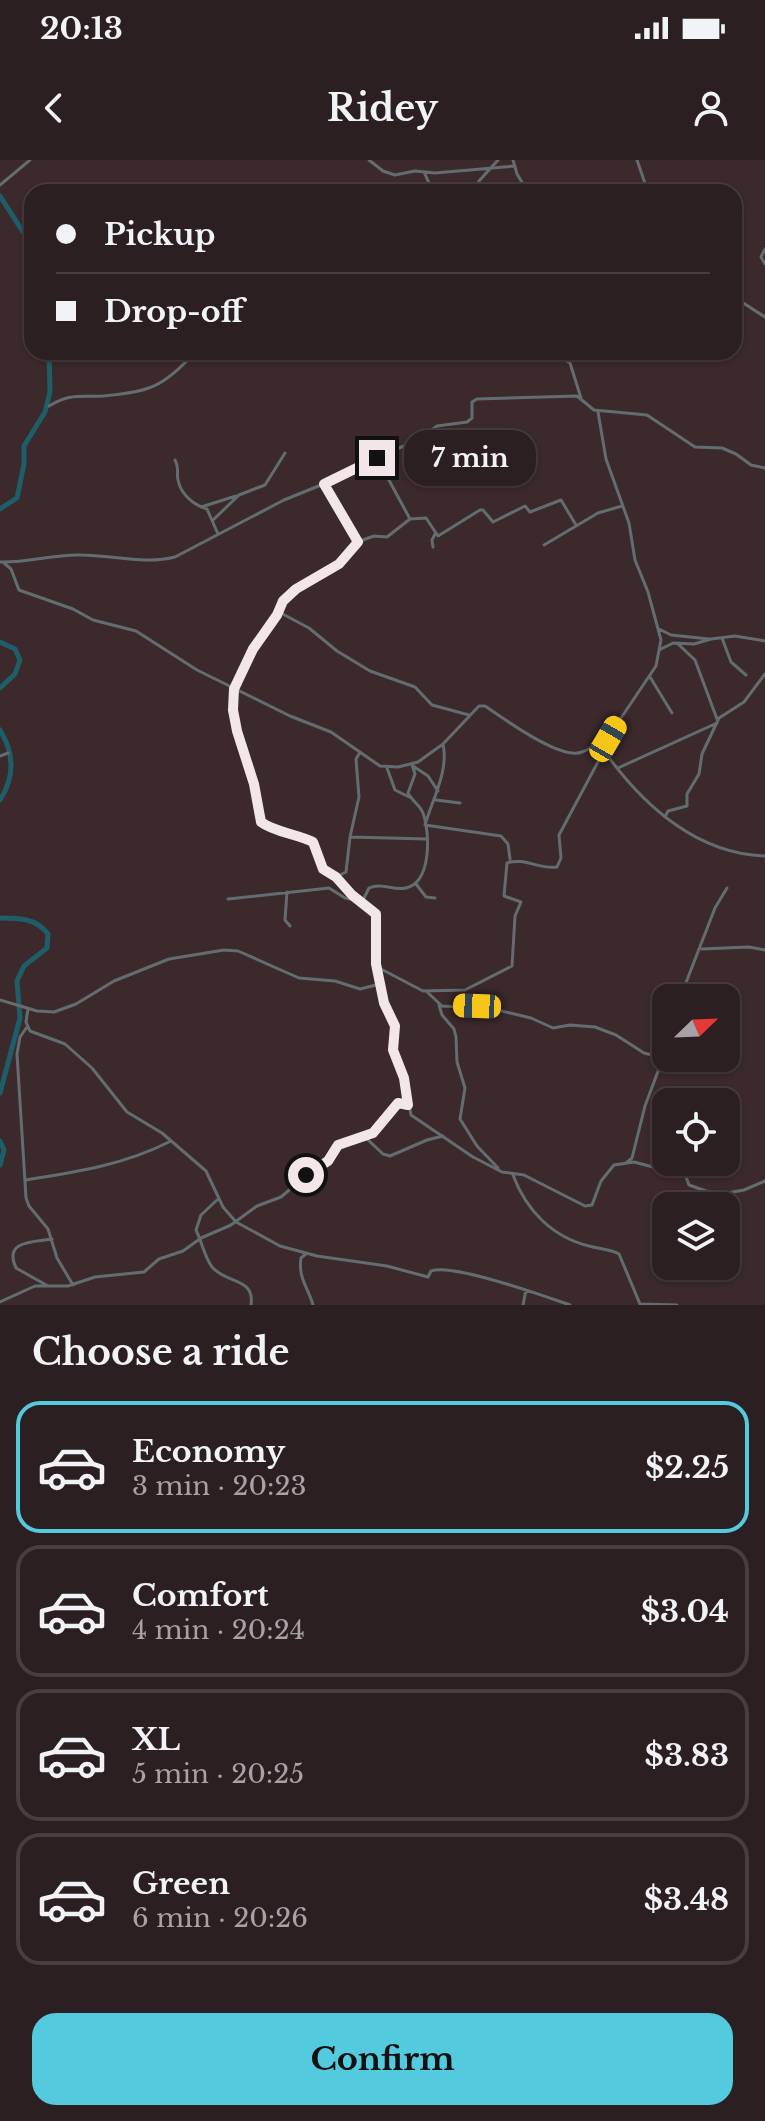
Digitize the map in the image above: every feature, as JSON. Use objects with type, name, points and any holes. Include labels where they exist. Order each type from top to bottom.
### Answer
[{"type":"street","points":[[0,185],[30,160]]},
{"type":"street","points":[[369,160],[391,174],[515,166]]},
{"type":"street","points":[[478,184],[498,160]]},
{"type":"street","points":[[513,160],[524,184]]},
{"type":"street","points":[[637,160],[645,184]]},
{"type":"street","points":[[424,172],[429,184]]},
{"type":"street","points":[[765,249],[761,257],[765,264]]},
{"type":"street","points":[[742,302],[765,317]]},
{"type":"street","points":[[49,406],[76,395],[138,392],[173,376],[188,360]]},
{"type":"street","points":[[565,360],[570,363],[582,399],[590,408],[598,412],[647,415],[695,447],[722,448],[751,465],[765,468]]},
{"type":"street","points":[[2,562],[84,555],[159,561],[192,549],[284,500],[416,441],[443,424],[470,420],[474,400],[571,394],[582,399]]},
{"type":"street","points":[[2,562],[11,569],[19,590],[73,609],[93,620],[136,631],[197,670],[331,732],[373,763],[387,768],[412,766],[443,744],[476,707],[485,706],[546,743],[578,754],[603,737],[620,718],[650,677],[661,649],[659,629],[635,560],[630,527],[606,459],[598,412]]},
{"type":"street","points":[[201,507],[265,485],[285,453]]},
{"type":"street","points":[[377,458],[410,519]]},
{"type":"street","points":[[175,460],[179,468],[177,479],[182,489],[192,503],[207,509],[218,534]]},
{"type":"street","points":[[324,484],[358,542]]},
{"type":"street","points":[[213,520],[239,495]]},
{"type":"street","points":[[435,534],[438,536],[446,528],[454,527],[480,510],[493,522],[525,506],[530,512],[561,500],[576,525]]},
{"type":"street","points":[[544,545],[598,513],[622,506]]},
{"type":"street","points":[[435,534],[426,518],[410,519],[387,537],[374,536],[358,542],[339,564],[283,601],[253,649],[234,689],[233,710],[254,784],[261,822],[267,827],[313,842],[322,868],[376,914],[375,959],[386,1009],[395,1026],[393,1050],[404,1078],[411,1115],[455,1147],[500,1171],[524,1175],[589,1207],[611,1167],[626,1163],[653,1167],[678,1164],[682,1166],[689,1185],[706,1191],[738,1192],[765,1181]]},
{"type":"street","points":[[433,547],[435,534]]},
{"type":"street","points":[[278,612],[309,628],[337,651],[370,671],[415,687],[432,705],[469,715]]},
{"type":"street","points":[[659,629],[671,635],[709,639],[748,636],[765,641]]},
{"type":"street","points":[[722,638],[728,657],[746,675]]},
{"type":"street","points":[[661,649],[669,644],[694,644],[709,639]]},
{"type":"street","points":[[677,643],[695,660],[717,722]]},
{"type":"street","points":[[665,817],[668,811],[687,806],[687,794],[695,784],[702,754],[721,716],[744,702],[765,674]]},
{"type":"street","points":[[650,677],[672,713]]},
{"type":"street","points":[[510,860],[551,869],[557,867],[561,858],[559,835],[620,718]]},
{"type":"street","points":[[618,768],[717,722]]},
{"type":"street","points":[[425,825],[438,791],[445,753],[443,744]]},
{"type":"street","points":[[607,745],[609,757],[647,802],[665,817],[707,844],[765,856]]},
{"type":"street","points":[[0,756],[8,753]]},
{"type":"street","points":[[336,877],[348,869],[350,837],[359,797],[356,759],[359,754]]},
{"type":"street","points":[[412,766],[428,776],[438,791]]},
{"type":"street","points":[[409,797],[415,774],[412,766]]},
{"type":"street","points":[[361,901],[365,892],[375,885],[398,889],[416,884],[425,866],[423,811],[409,797],[395,790],[387,768]]},
{"type":"street","points":[[436,800],[460,803]]},
{"type":"street","points":[[378,967],[426,991],[470,988],[513,965],[515,916],[521,902],[504,896],[505,868],[510,860],[508,844],[501,836],[425,825]]},
{"type":"street","points":[[350,837],[426,839]]},
{"type":"street","points":[[416,884],[423,895],[435,898]]},
{"type":"street","points":[[228,899],[329,888],[345,898],[361,901]]},
{"type":"street","points":[[686,984],[715,908],[727,888]]},
{"type":"street","points":[[287,892],[285,920],[290,926]]},
{"type":"street","points":[[700,949],[749,947],[765,950]]},
{"type":"street","points":[[0,1000],[48,1013],[64,1009],[114,981],[169,959],[224,950],[244,953],[299,978],[335,981],[360,989],[380,984]]},
{"type":"street","points":[[426,991],[454,1029],[457,1062],[465,1088],[460,1119],[477,1146],[500,1171]]},
{"type":"street","points":[[439,1005],[493,1009],[531,1018],[553,1028],[570,1025],[595,1027],[652,1055]]},
{"type":"street","points":[[28,1009],[27,1027],[20,1037],[17,1050],[24,1180],[29,1206],[42,1220],[57,1258],[73,1285]]},
{"type":"street","points":[[27,1027],[65,1044],[92,1068],[127,1112],[144,1120],[206,1171],[219,1199],[236,1222],[269,1241],[307,1253],[396,1268],[428,1277],[432,1270],[445,1269],[570,1305]]},
{"type":"street","points":[[626,1163],[633,1155],[645,1106],[658,1072]]},
{"type":"street","points":[[0,1302],[28,1288],[73,1285],[95,1277],[144,1272],[159,1259],[186,1249],[201,1238],[236,1222],[257,1206],[281,1197],[314,1169],[325,1164],[338,1145],[366,1137],[381,1125],[398,1103],[408,1105]]},
{"type":"street","points":[[366,1137],[383,1154],[390,1156],[443,1136]]},
{"type":"street","points":[[24,1180],[100,1168],[139,1157],[171,1141]]},
{"type":"street","points":[[513,1174],[530,1209],[541,1220],[586,1246],[619,1254],[640,1304],[677,1305]]},
{"type":"street","points":[[219,1199],[198,1219],[196,1230],[214,1269],[248,1287],[252,1294],[251,1305]]},
{"type":"street","points":[[48,1286],[16,1268],[13,1258],[16,1248],[22,1243],[52,1239]]},
{"type":"street","points":[[294,1249],[300,1262],[304,1287],[313,1305]]},
{"type":"street","points":[[300,1262],[307,1253]]},
{"type":"street","points":[[523,1305],[526,1290]]},
{"type":"waterway","points":[[0,196],[24,234]]},
{"type":"waterway","points":[[0,509],[17,498],[24,464],[24,446],[45,412],[50,392],[49,360]]},
{"type":"waterway","points":[[0,642],[15,649],[20,660],[15,674],[0,688]]},
{"type":"waterway","points":[[0,730],[8,747],[11,765],[8,783],[0,800]]},
{"type":"waterway","points":[[0,918],[33,922],[48,934],[47,948],[24,966],[17,981],[20,1018],[0,1093]]},
{"type":"waterway","points":[[0,1141],[4,1150],[0,1165]]},
{"type":"route","points":[[306,1175],[325,1164],[338,1145],[373,1133],[398,1103],[408,1105],[406,1084],[394,1056],[395,1026],[380,989],[375,959],[376,914],[322,868],[313,842],[267,827],[261,822],[254,784],[237,731],[233,710],[234,689],[253,649],[283,601],[296,589],[339,564],[358,542],[324,484],[377,458]]}]
